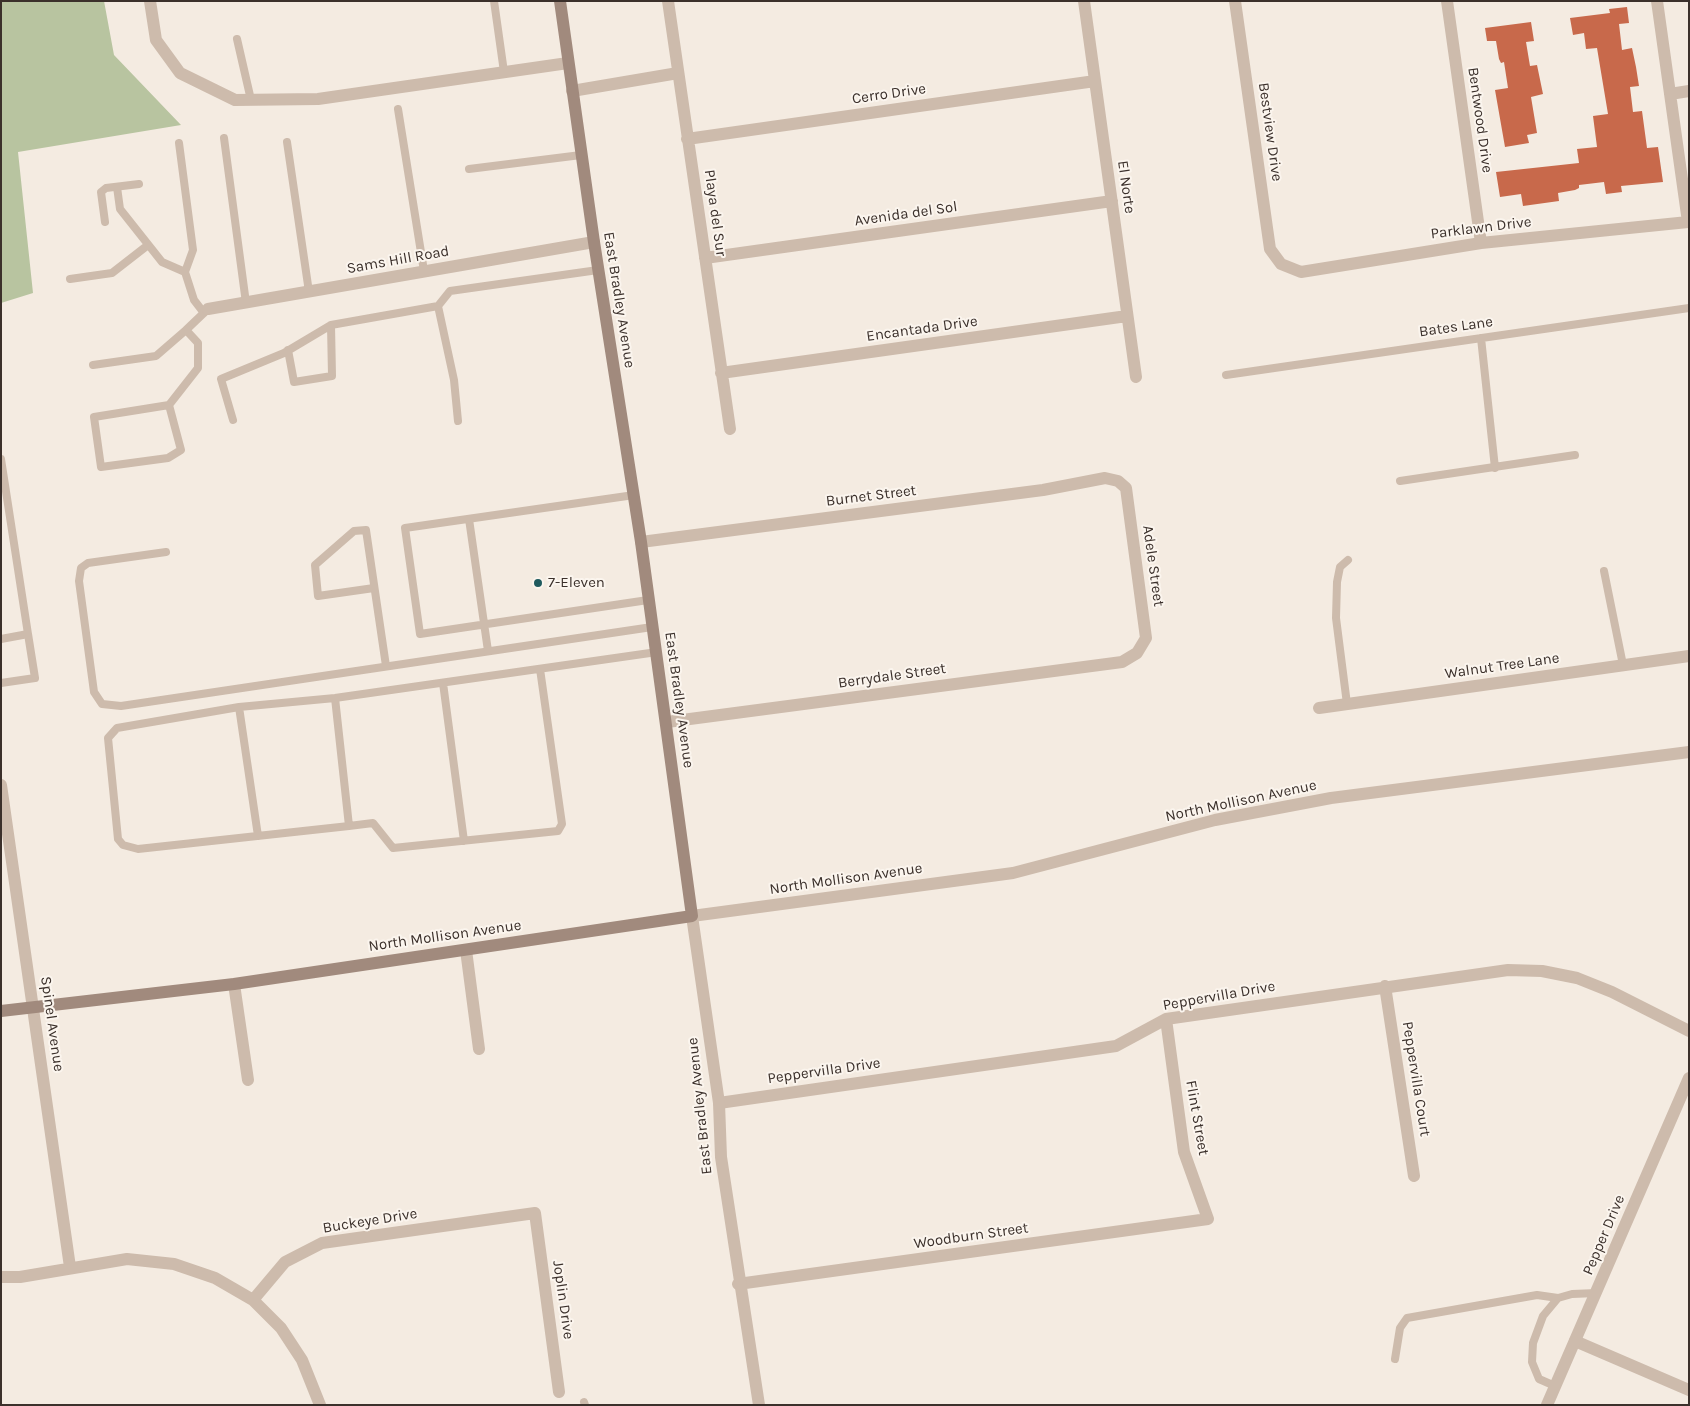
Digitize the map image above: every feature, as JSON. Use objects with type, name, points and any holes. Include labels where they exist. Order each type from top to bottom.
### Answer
[{"type":"main road","name":"East Bradley Avenue","points":[[560,1],[598,270],[667,722],[692,916]]},
{"type":"main road","name":"North Mollison Avenue","points":[[1,1010],[33,1008],[234,984],[692,916]]},
{"type":"street","points":[[150,1],[156,40],[180,73],[235,100],[318,99],[568,63]]},
{"type":"street","name":"Playa del Sur","points":[[668,1],[730,429]]},
{"type":"street","name":"El Norte","points":[[1084,1],[1136,377]]},
{"type":"street","name":"Bestview Drive","points":[[1235,1],[1270,249],[1281,264]]},
{"type":"street","name":"Bentwood Drive","points":[[1447,1],[1481,243]]},
{"type":"street","points":[[1657,1],[1688,222]]},
{"type":"street","points":[[572,91],[678,73]]},
{"type":"street","name":"Cerro Drive","points":[[688,138],[1095,81]]},
{"type":"street","points":[[1670,94],[1689,91]]},
{"type":"street","name":"Avenida del Sol","points":[[705,258],[1112,201]]},
{"type":"street","name":"Parklawn Drive","points":[[1281,264],[1301,272],[1481,243],[1688,222]]},
{"type":"street","name":"Sams Hill Road","points":[[206,311],[246,302],[594,242]]},
{"type":"street","name":"Encantada Drive","points":[[722,373],[1128,316]]},
{"type":"street","name":"Burnet Street","points":[[641,542],[1043,490],[1104,478]]},
{"type":"street","name":"Adele Street","points":[[1104,478],[1118,481],[1126,488],[1146,638],[1137,653],[1122,662]]},
{"type":"street","name":"Walnut Tree Lane","points":[[1320,708],[1689,656]]},
{"type":"street","name":"Berrydale Street","points":[[667,722],[1122,662]]},
{"type":"street","name":"North Mollison Avenue","points":[[692,916],[1013,873],[1215,820],[1331,798],[1689,752]]},
{"type":"street","name":"Spinel Avenue","points":[[1,785],[70,1267]]},
{"type":"street","name":"East Bradley Avenue","points":[[692,916],[719,1103],[721,1157],[738,1284],[758,1405]]},
{"type":"street","points":[[466,950],[478,1049]]},
{"type":"street","name":"Peppervilla Drive","points":[[719,1103],[1116,1046],[1166,1019],[1385,986],[1508,970],[1558,973],[1595,984],[1689,1031]]},
{"type":"street","points":[[234,984],[248,1080]]},
{"type":"street","name":"Peppervilla Court","points":[[1385,986],[1414,1176]]},
{"type":"street","name":"Flint Street","points":[[1166,1019],[1184,1152],[1208,1219]]},
{"type":"street","name":"Pepper Drive","points":[[1547,1405],[1689,1078]]},
{"type":"street","name":"Buckeye Drive","points":[[253,1300],[285,1262],[322,1243],[535,1213]]},
{"type":"street","name":"Joplin Drive","points":[[535,1213],[559,1392]]},
{"type":"street","name":"Woodburn Street","points":[[738,1284],[1208,1219]]},
{"type":"street","points":[[1,1277],[20,1277],[70,1267],[128,1259],[174,1264],[215,1278],[253,1300],[281,1328],[311,1377],[320,1405]]},
{"type":"street","points":[[1575,1341],[1689,1390]]},
{"type":"lane","points":[[494,1],[504,72]]},
{"type":"lane","points":[[237,39],[251,100]]},
{"type":"lane","points":[[398,109],[424,271]]},
{"type":"lane","points":[[224,138],[246,302]]},
{"type":"lane","points":[[287,142],[309,292]]},
{"type":"lane","points":[[93,365],[156,356],[206,311],[194,300],[186,272],[193,250],[179,143]]},
{"type":"lane","points":[[469,169],[581,155]]},
{"type":"lane","points":[[105,222],[101,192],[106,188],[139,184]]},
{"type":"lane","points":[[117,187],[120,209],[148,245],[162,262],[186,272]]},
{"type":"lane","points":[[70,279],[112,273],[148,245]]},
{"type":"lane","points":[[233,420],[220,379],[288,350],[331,325],[438,306],[450,291],[598,270]]},
{"type":"lane","points":[[438,306],[454,380],[458,422]]},
{"type":"lane","name":"Bates Lane","points":[[1226,375],[1689,308]]},
{"type":"lane","points":[[288,350],[294,382],[332,376],[331,325]]},
{"type":"lane","points":[[169,405],[181,450],[168,458],[101,467],[94,416],[169,405],[198,368],[198,343],[186,330]]},
{"type":"lane","points":[[1481,338],[1495,468]]},
{"type":"lane","points":[[1400,481],[1575,455]]},
{"type":"lane","points":[[1,459],[35,678],[1,683]]},
{"type":"lane","points":[[634,496],[405,528],[420,634],[648,600]]},
{"type":"lane","points":[[469,519],[488,651]]},
{"type":"lane","points":[[374,588],[318,596],[315,565],[354,531],[366,530],[386,666]]},
{"type":"lane","points":[[166,552],[88,564],[81,568],[79,581],[94,692],[102,704],[121,706],[652,627]]},
{"type":"lane","points":[[1347,704],[1336,618],[1337,582],[1340,567],[1348,560]]},
{"type":"lane","points":[[1604,571],[1623,665]]},
{"type":"lane","points":[[1,639],[28,634]]},
{"type":"lane","points":[[540,669],[562,824],[558,832],[393,848],[373,823],[138,849],[123,845],[118,839],[108,738],[117,728],[240,707],[335,698],[656,652]]},
{"type":"lane","points":[[443,682],[464,842]]},
{"type":"lane","points":[[335,698],[349,826]]},
{"type":"lane","points":[[240,707],[258,836]]},
{"type":"lane","points":[[1395,1360],[1400,1328],[1407,1318],[1537,1295],[1558,1298],[1572,1294],[1597,1293]]},
{"type":"lane","points":[[1555,1386],[1539,1379],[1532,1362],[1533,1343],[1543,1316],[1558,1298]]},
{"type":"green space","points":[[1,1],[104,1],[114,55],[181,125],[18,152],[33,293],[1,303]]},
{"type":"building","points":[[1627,7],[1629,23],[1619,24],[1622,50],[1632,48],[1636,67],[1639,86],[1630,87],[1633,112],[1642,111],[1647,148],[1658,147],[1663,182],[1621,186],[1622,192],[1606,194],[1604,182],[1579,185],[1579,188],[1575,190],[1558,193],[1559,201],[1523,206],[1521,194],[1500,197],[1496,172],[1579,163],[1577,149],[1597,147],[1593,116],[1608,114],[1597,48],[1586,49],[1584,33],[1573,35],[1570,18],[1610,13],[1609,9]]},
{"type":"building","points":[[1531,22],[1534,41],[1526,42],[1530,66],[1537,65],[1543,94],[1531,97],[1537,133],[1527,135],[1529,143],[1505,147],[1495,90],[1508,88],[1504,62],[1501,63],[1499,59],[1496,41],[1487,41],[1485,28]]},
{"type":"place","name":"7-Eleven","points":[[538,583]]}]
